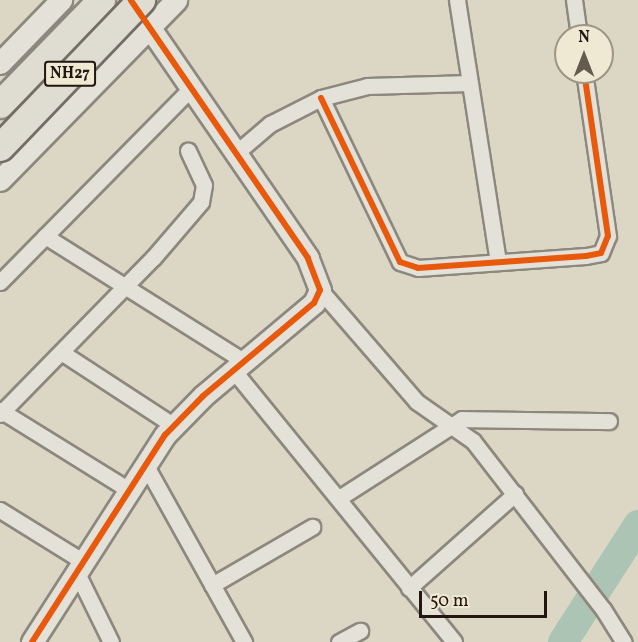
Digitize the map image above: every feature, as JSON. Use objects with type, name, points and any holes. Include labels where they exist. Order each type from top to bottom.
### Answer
[{"type":"highway","name":"NH27","points":[[0,104],[101,0]]},
{"type":"highway","name":"NH27","points":[[0,147],[141,0]]},
{"type":"street","points":[[0,63],[61,0]]},
{"type":"street","points":[[131,0],[308,258],[321,290],[417,402],[473,441],[603,609],[624,642]]},
{"type":"street","points":[[0,180],[176,0]]},
{"type":"street","points":[[458,0],[498,262]]},
{"type":"street","points":[[574,0],[577,24]]},
{"type":"street","points":[[236,153],[270,124],[321,98],[367,86],[470,83]]},
{"type":"street","points":[[321,98],[400,262],[418,268],[586,256],[601,253],[607,247],[586,84]]},
{"type":"street","points":[[0,282],[191,88]]},
{"type":"street","points":[[129,490],[1,412],[124,288],[204,198],[202,179],[188,151]]},
{"type":"street","points":[[45,236],[240,366],[339,498],[454,642]]},
{"type":"street","points":[[32,642],[144,464],[173,425],[314,303],[321,290]]},
{"type":"street","points":[[61,352],[173,425]]},
{"type":"street","points":[[339,498],[450,424],[473,417],[609,421]]},
{"type":"street","points":[[144,464],[244,642]]},
{"type":"street","points":[[409,588],[515,494]]},
{"type":"street","points":[[0,510],[81,567],[111,642]]},
{"type":"street","points":[[212,585],[312,527]]},
{"type":"street","points":[[339,642],[360,630]]},
{"type":"waterway","points":[[563,642],[638,525]]},
{"type":"cycle path","points":[[32,642],[165,435],[203,396],[314,303],[320,290],[308,258],[131,0]]},
{"type":"cycle path","points":[[321,98],[400,262],[418,268],[601,253],[608,236],[586,84]]}]
